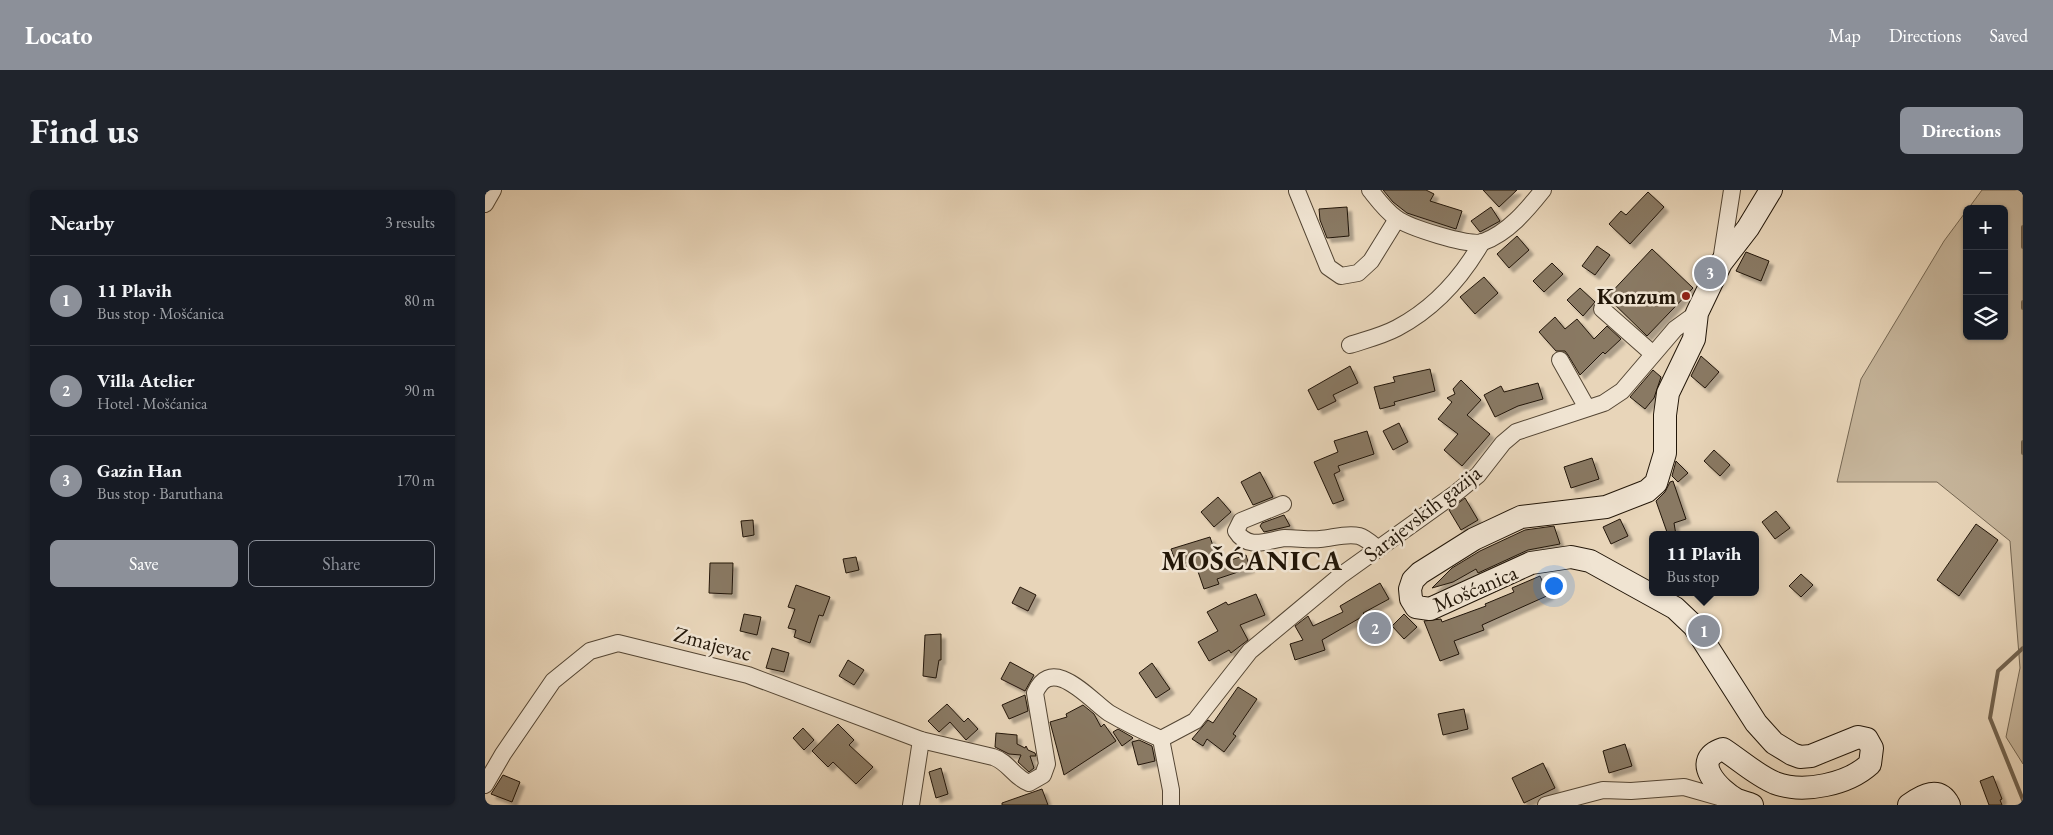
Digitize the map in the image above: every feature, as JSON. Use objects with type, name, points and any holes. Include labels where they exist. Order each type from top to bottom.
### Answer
[{"type":"main road","points":[[1697,313],[1721,263],[1748,228],[1771,190]]},
{"type":"main road","name":"Mošćanica","points":[[1649,594],[1589,561],[1571,557],[1531,564],[1429,609],[1416,606],[1411,599],[1410,589],[1413,580],[1419,573],[1474,539],[1521,517],[1607,507],[1647,491],[1656,483],[1665,453],[1665,415],[1668,393],[1694,339],[1697,313]]},
{"type":"main road","name":"Mošćanica","points":[[1653,596],[1675,608],[1694,626],[1710,648],[1756,723],[1774,743],[1800,757],[1811,756],[1858,737],[1867,739],[1872,748],[1870,764],[1860,773],[1828,785],[1809,788],[1776,783],[1723,749],[1715,752],[1709,759],[1707,770],[1712,779],[1745,802]]},
{"type":"main road","points":[[1909,805],[1925,794],[1933,792],[1942,795],[1949,805]]},
{"type":"street","points":[[485,204],[493,190]]},
{"type":"street","points":[[1370,190],[1397,219],[1432,232],[1471,242],[1482,242]]},
{"type":"street","points":[[1350,345],[1397,328],[1436,301],[1469,265],[1482,242],[1517,221],[1543,190]]},
{"type":"street","points":[[1721,263],[1732,190]]},
{"type":"street","points":[[1297,191],[1328,266],[1341,276],[1358,272],[1371,261],[1397,219]]},
{"type":"street","points":[[1602,309],[1653,354]]},
{"type":"street","name":"Sarajevskih gazija","points":[[1161,739],[1195,721],[1250,651],[1309,600],[1478,475],[1503,443],[1516,432],[1604,402],[1622,391],[1675,329],[1697,313]]},
{"type":"street","points":[[1560,360],[1587,408]]},
{"type":"street","points":[[1283,504],[1241,521],[1237,531],[1239,536],[1245,541],[1258,543],[1284,538],[1321,539],[1349,535],[1365,538],[1378,550]]},
{"type":"street","name":"Zmajevac","points":[[485,785],[503,754],[553,681],[590,651],[618,643],[748,675],[921,740]]},
{"type":"street","points":[[911,805],[921,740],[1002,760],[1020,780],[1029,783],[1036,781],[1043,775],[1047,764],[1035,693],[1038,685],[1049,679],[1062,678],[1078,686],[1108,712],[1161,739],[1171,790],[1171,805]]},
{"type":"street","name":"Mošćanica","points":[[1546,805],[1603,790],[1631,791],[1683,787],[1745,802]]},
{"type":"shaded area","points":[[1982,190],[2023,190],[2023,764],[2006,737],[2020,668],[2010,541],[1937,482],[1837,482],[1861,379],[1944,241],[1963,215],[1963,340],[2008,340],[2008,205],[1971,205]]},
{"type":"building","points":[[1383,190],[1426,190],[1434,194],[1430,201],[1462,211],[1456,229],[1407,213],[1393,202]]},
{"type":"building","points":[[1483,190],[1517,190],[1499,207]]},
{"type":"building","points":[[1648,192],[1664,207],[1630,244],[1609,224],[1621,211],[1626,215]]},
{"type":"building","points":[[1347,207],[1349,236],[1327,238],[1320,220],[1319,209]]},
{"type":"building","points":[[1491,207],[1500,221],[1480,232],[1471,221]]},
{"type":"building","points":[[1517,236],[1529,250],[1509,268],[1497,254]]},
{"type":"building","points":[[1597,246],[1610,255],[1595,275],[1582,266]]},
{"type":"building","points":[[1652,249],[1693,288],[1647,336],[1607,297]]},
{"type":"building","points":[[1746,252],[1769,261],[1761,281],[1736,271]]},
{"type":"building","points":[[1552,263],[1563,274],[1544,292],[1533,281]]},
{"type":"building","points":[[1484,277],[1498,293],[1475,314],[1460,297]]},
{"type":"building","points":[[1580,288],[1595,302],[1583,316],[1567,300]]},
{"type":"building","points":[[1555,317],[1565,329],[1577,319],[1594,339],[1607,326],[1621,339],[1605,354],[1603,352],[1580,375],[1565,351],[1556,351],[1539,332]]},
{"type":"building","points":[[1701,356],[1719,372],[1705,388],[1691,376]]},
{"type":"building","points":[[1350,366],[1358,383],[1333,395],[1336,401],[1318,410],[1308,390]]},
{"type":"building","points":[[1430,369],[1435,391],[1394,402],[1395,405],[1380,409],[1374,387],[1395,382],[1393,377]]},
{"type":"building","points":[[1653,370],[1661,377],[1654,398],[1645,409],[1630,397]]},
{"type":"building","points":[[1461,380],[1481,400],[1467,415],[1490,434],[1462,466],[1444,450],[1458,434],[1438,419],[1452,402],[1447,398],[1455,394],[1453,389]]},
{"type":"building","points":[[1538,383],[1543,399],[1518,406],[1495,417],[1484,395],[1501,386],[1504,392]]},
{"type":"building","points":[[1399,423],[1408,442],[1393,450],[1383,431]]},
{"type":"building","points":[[1367,431],[1374,454],[1338,466],[1340,471],[1334,474],[1344,500],[1333,504],[1314,462],[1338,452],[1334,441]]},
{"type":"building","points":[[1714,450],[1730,465],[1720,476],[1704,461]]},
{"type":"building","points":[[1592,458],[1599,479],[1571,488],[1564,467]]},
{"type":"building","points":[[1676,461],[1688,473],[1678,482],[1672,476]]},
{"type":"building","points":[[1260,472],[1273,497],[1253,505],[1241,482]]},
{"type":"building","points":[[1673,481],[1686,519],[1674,523],[1675,531],[1667,531],[1656,501],[1665,492],[1670,482]]},
{"type":"building","points":[[1218,497],[1231,512],[1214,527],[1201,512]]},
{"type":"building","points":[[1465,498],[1478,520],[1461,530],[1449,510]]},
{"type":"building","points":[[1776,511],[1790,528],[1775,539],[1762,522]]},
{"type":"building","points":[[1284,515],[1290,526],[1264,532],[1260,526],[1262,523]]},
{"type":"building","points":[[1620,519],[1628,536],[1611,544],[1603,527]]},
{"type":"building","points":[[753,520],[754,535],[743,537],[741,521]]},
{"type":"building","points":[[1976,524],[1998,540],[1959,596],[1937,580]]},
{"type":"building","points":[[1554,526],[1560,544],[1528,550],[1478,573],[1476,569],[1453,582],[1432,588],[1452,568],[1480,551],[1525,530]]},
{"type":"building","points":[[1210,537],[1219,564],[1246,555],[1250,568],[1217,579],[1219,584],[1204,589],[1194,560],[1177,566],[1171,549]]},
{"type":"building","points":[[856,557],[859,570],[846,573],[843,559]]},
{"type":"building","points":[[710,563],[733,563],[732,594],[709,593]]},
{"type":"building","points":[[1801,574],[1813,585],[1801,597],[1789,586]]},
{"type":"building","points":[[1540,576],[1549,595],[1482,625],[1484,630],[1454,641],[1459,654],[1440,661],[1424,621],[1441,619],[1442,622],[1486,606],[1485,604],[1514,592],[1512,588]]},
{"type":"building","points":[[1380,583],[1389,599],[1363,613],[1365,615],[1322,640],[1325,650],[1295,660],[1290,644],[1303,640],[1295,626],[1308,616],[1313,626],[1343,612],[1340,606]]},
{"type":"building","points":[[796,585],[830,597],[823,616],[819,615],[810,643],[794,637],[796,630],[788,628],[795,609],[788,607]]},
{"type":"building","points":[[1020,587],[1036,595],[1028,611],[1012,603]]},
{"type":"building","points":[[1256,594],[1265,615],[1240,625],[1248,640],[1231,653],[1229,650],[1209,661],[1198,642],[1218,631],[1207,612],[1226,602],[1228,605]]},
{"type":"building","points":[[744,614],[761,617],[757,635],[740,631]]},
{"type":"building","points":[[1404,614],[1417,627],[1404,639],[1392,626]]},
{"type":"building","points":[[941,634],[941,660],[939,660],[936,678],[923,676],[925,635]]},
{"type":"building","points":[[772,648],[789,653],[784,672],[766,668]]},
{"type":"building","points":[[848,660],[864,670],[854,685],[839,676]]},
{"type":"building","points":[[1010,662],[1034,675],[1025,691],[1001,679]]},
{"type":"building","points":[[1152,663],[1170,689],[1156,698],[1139,673]]},
{"type":"building","points":[[1238,687],[1257,699],[1233,734],[1236,736],[1224,752],[1207,739],[1203,746],[1192,739],[1208,720],[1213,723]]},
{"type":"building","points":[[1025,695],[1028,711],[1009,719],[1002,705]]},
{"type":"building","points":[[947,704],[964,722],[968,718],[978,729],[966,740],[950,722],[939,732],[928,721]]},
{"type":"building","points":[[1083,705],[1094,714],[1101,727],[1104,724],[1116,741],[1064,775],[1050,722],[1067,717],[1066,714]]},
{"type":"building","points":[[1464,709],[1468,729],[1443,735],[1438,714]]},
{"type":"building","points":[[838,724],[854,740],[849,745],[873,767],[856,784],[833,762],[828,767],[812,751]]},
{"type":"building","points":[[803,728],[814,740],[804,750],[793,738]]},
{"type":"building","points":[[1118,729],[1133,738],[1122,746],[1113,732]]},
{"type":"building","points":[[996,733],[1017,735],[1017,744],[1025,748],[1026,746],[1028,750],[1035,753],[1036,756],[1030,756],[1034,768],[1029,772],[1018,762],[1021,755],[1009,754],[995,747]]},
{"type":"building","points":[[1139,740],[1152,746],[1155,761],[1138,765],[1132,742]]},
{"type":"building","points":[[1625,744],[1632,766],[1609,773],[1603,751]]},
{"type":"building","points":[[1543,763],[1555,788],[1524,803],[1512,778]]},
{"type":"building","points":[[941,768],[948,794],[936,798],[929,772]]},
{"type":"building","points":[[503,775],[520,782],[512,802],[491,794]]},
{"type":"building","points":[[1993,776],[2002,799],[2000,800],[2002,805],[1989,805],[1980,781]]},
{"type":"building","points":[[1042,789],[1048,805],[1002,805],[1002,803]]},
{"type":"waterway","name":"Mošćanica","points":[[2023,227],[2023,247]]},
{"type":"waterway","name":"Mošćanica","points":[[2023,302],[2023,308]]},
{"type":"waterway","name":"Mošćanica","points":[[2023,442],[2023,453]]},
{"type":"waterway","name":"Mošćanica","points":[[2023,648],[1998,671],[1990,718],[2023,800]]},
{"type":"place","name":"Gazin Han","points":[[1710,273]]},
{"type":"place","name":"Konzum","points":[[1686,296]]},
{"type":"place","name":"Villa Atelier","points":[[1375,628]]},
{"type":"place","name":"11 Plavih","points":[[1704,631]]},
{"type":"district","name":"MOŠĆANICA","points":[[1252,560]]}]
